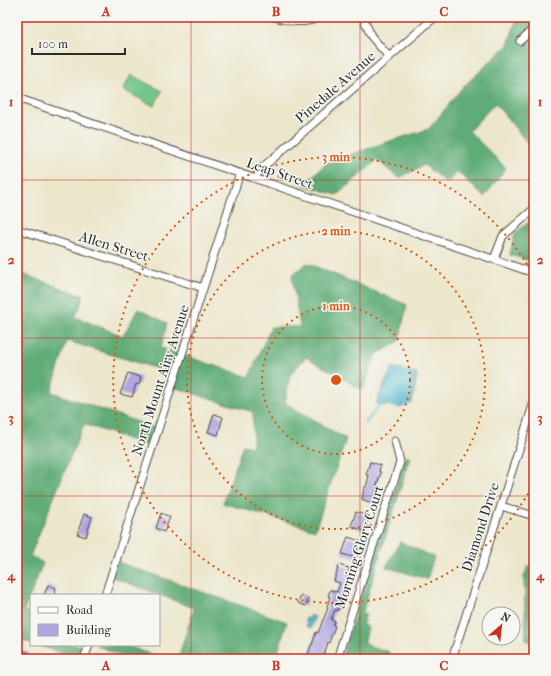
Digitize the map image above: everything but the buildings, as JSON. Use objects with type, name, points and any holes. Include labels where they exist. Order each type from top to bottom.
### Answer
[{"type":"street","points":[[274,17],[303,22],[320,17]]},
{"type":"street","points":[[363,17],[370,34],[389,57]]},
{"type":"street","name":"Pinedale Avenue","points":[[254,178],[262,168],[435,17]]},
{"type":"street","points":[[520,41],[534,28]]},
{"type":"street","name":"Leap Street","points":[[17,98],[534,273]]},
{"type":"street","name":"North Mount Airy Avenue","points":[[105,594],[240,173]]},
{"type":"street","points":[[494,259],[503,236],[534,209]]},
{"type":"street","name":"Allen Street","points":[[17,229],[203,288]]},
{"type":"street","name":"Diamond Drive","points":[[452,659],[534,402]]},
{"type":"street","name":"Morning Glory Court","points":[[337,659],[400,462],[395,441]]},
{"type":"street","points":[[501,506],[534,516]]},
{"type":"street","points":[[84,659],[89,646]]},
{"type":"green space","points":[[517,17],[534,17],[534,151],[495,103],[469,131],[506,168],[484,197],[457,171],[447,183],[424,165],[399,178],[377,160],[337,195],[304,185],[326,163],[429,129],[463,87],[508,45]]},
{"type":"green space","points":[[131,75],[162,91],[154,106],[123,90]]},
{"type":"green space","points":[[534,218],[534,262],[510,255],[515,233]]},
{"type":"green space","points":[[307,263],[407,305],[399,341],[376,355],[363,390],[306,357],[290,375],[285,403],[346,439],[315,530],[223,503],[243,445],[253,447],[253,412],[170,386],[175,374],[67,341],[51,392],[158,429],[152,447],[84,424],[30,556],[43,563],[24,611],[30,613],[30,643],[17,639],[17,285],[22,274],[84,296],[75,317],[123,336],[138,309],[167,323],[161,348],[249,377],[271,327],[300,327],[292,275]]},
{"type":"green space","points":[[406,456],[410,457],[362,614],[366,615],[362,624],[368,627],[364,644],[389,652],[387,659],[341,659]]},
{"type":"green space","points":[[400,542],[434,557],[427,579],[386,567]]},
{"type":"green space","points":[[115,561],[287,622],[276,659],[178,659],[194,608],[110,576]]},
{"type":"green space","points":[[528,566],[534,569],[534,643],[526,640],[524,577]]},
{"type":"green space","points":[[40,646],[88,646],[83,659]]},
{"type":"green space","points":[[98,646],[127,646],[166,659],[129,659]]},
{"type":"water","points":[[392,367],[415,373],[417,375],[412,403],[400,408],[388,405],[382,406],[376,403]]},
{"type":"water","points":[[310,615],[315,617],[311,628],[306,626],[307,622],[305,621]]},
{"type":"waterway","points":[[365,424],[379,405]]}]
